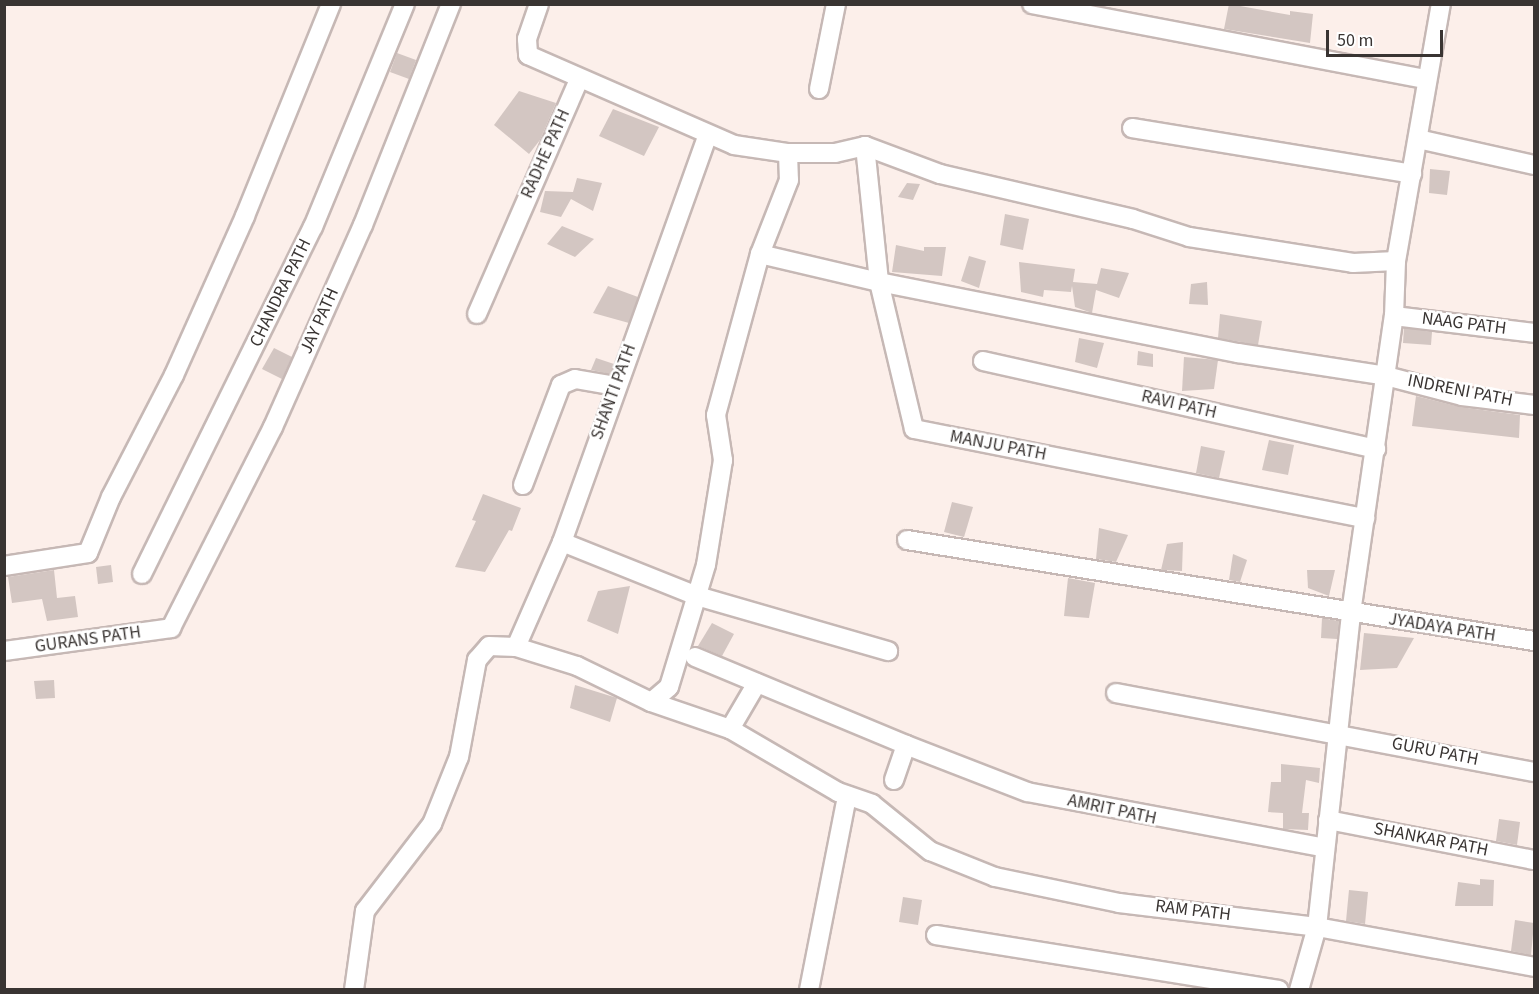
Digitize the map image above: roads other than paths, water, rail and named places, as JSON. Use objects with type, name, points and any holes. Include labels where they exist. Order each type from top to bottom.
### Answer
[{"type":"street","points":[[4,566],[88,553],[111,497],[174,375],[245,216],[331,4]]},
{"type":"street","name":"CHANDRA PATH","points":[[142,574],[313,227],[405,4]]},
{"type":"street","name":"JAY PATH","points":[[171,628],[278,416],[363,225],[451,4]]},
{"type":"street","points":[[539,4],[527,39],[528,55],[734,145],[788,153],[835,153],[865,146],[940,174],[1133,219],[1189,237],[1353,263],[1396,261]]},
{"type":"street","points":[[819,89],[836,4]]},
{"type":"street","points":[[1032,4],[1426,78]]},
{"type":"street","points":[[1299,990],[1317,927],[1336,733],[1351,613],[1394,316],[1396,261],[1418,139],[1426,78],[1441,4]]},
{"type":"street","name":"RADHE PATH","points":[[477,314],[579,79]]},
{"type":"street","points":[[1132,128],[1412,174]]},
{"type":"street","name":"SHANTI PATH","points":[[516,646],[562,542],[708,135]]},
{"type":"street","points":[[1418,139],[1534,165]]},
{"type":"street","name":"MANJU PATH","points":[[865,146],[879,282],[914,429],[1365,518]]},
{"type":"street","points":[[651,702],[669,687],[697,596],[717,515],[723,460],[716,415],[760,254],[789,180],[788,153]]},
{"type":"street","name":"INDRENI PATH","points":[[760,254],[879,282],[1238,353],[1386,376],[1462,396],[1534,405]]},
{"type":"street","name":"NAAG PATH","points":[[1394,316],[1534,333]]},
{"type":"street","name":"RAVI PATH","points":[[983,361],[1376,449]]},
{"type":"street","points":[[523,485],[561,385],[575,379],[616,387]]},
{"type":"street","name":"JYADAYA PATH","points":[[907,540],[1534,641]]},
{"type":"street","points":[[562,542],[697,596],[888,651]]},
{"type":"street","name":"GURANS PATH","points":[[4,651],[171,628]]},
{"type":"street","points":[[354,990],[365,911],[432,824],[459,757],[477,660],[489,646],[516,646],[577,666],[651,702],[730,729],[847,796],[809,990]]},
{"type":"street","name":"AMRIT PATH","points":[[695,657],[906,745],[1028,792],[1325,848]]},
{"type":"street","points":[[730,729],[757,683]]},
{"type":"street","name":"GURU PATH","points":[[1116,693],[1534,772]]},
{"type":"street","points":[[894,780],[906,745]]},
{"type":"street","name":"RAM PATH","points":[[847,796],[872,804],[930,851],[995,877],[1119,903],[1317,927],[1534,967]]},
{"type":"street","name":"SHANKAR PATH","points":[[1329,820],[1534,860]]},
{"type":"street","points":[[936,935],[1279,990]]}]
